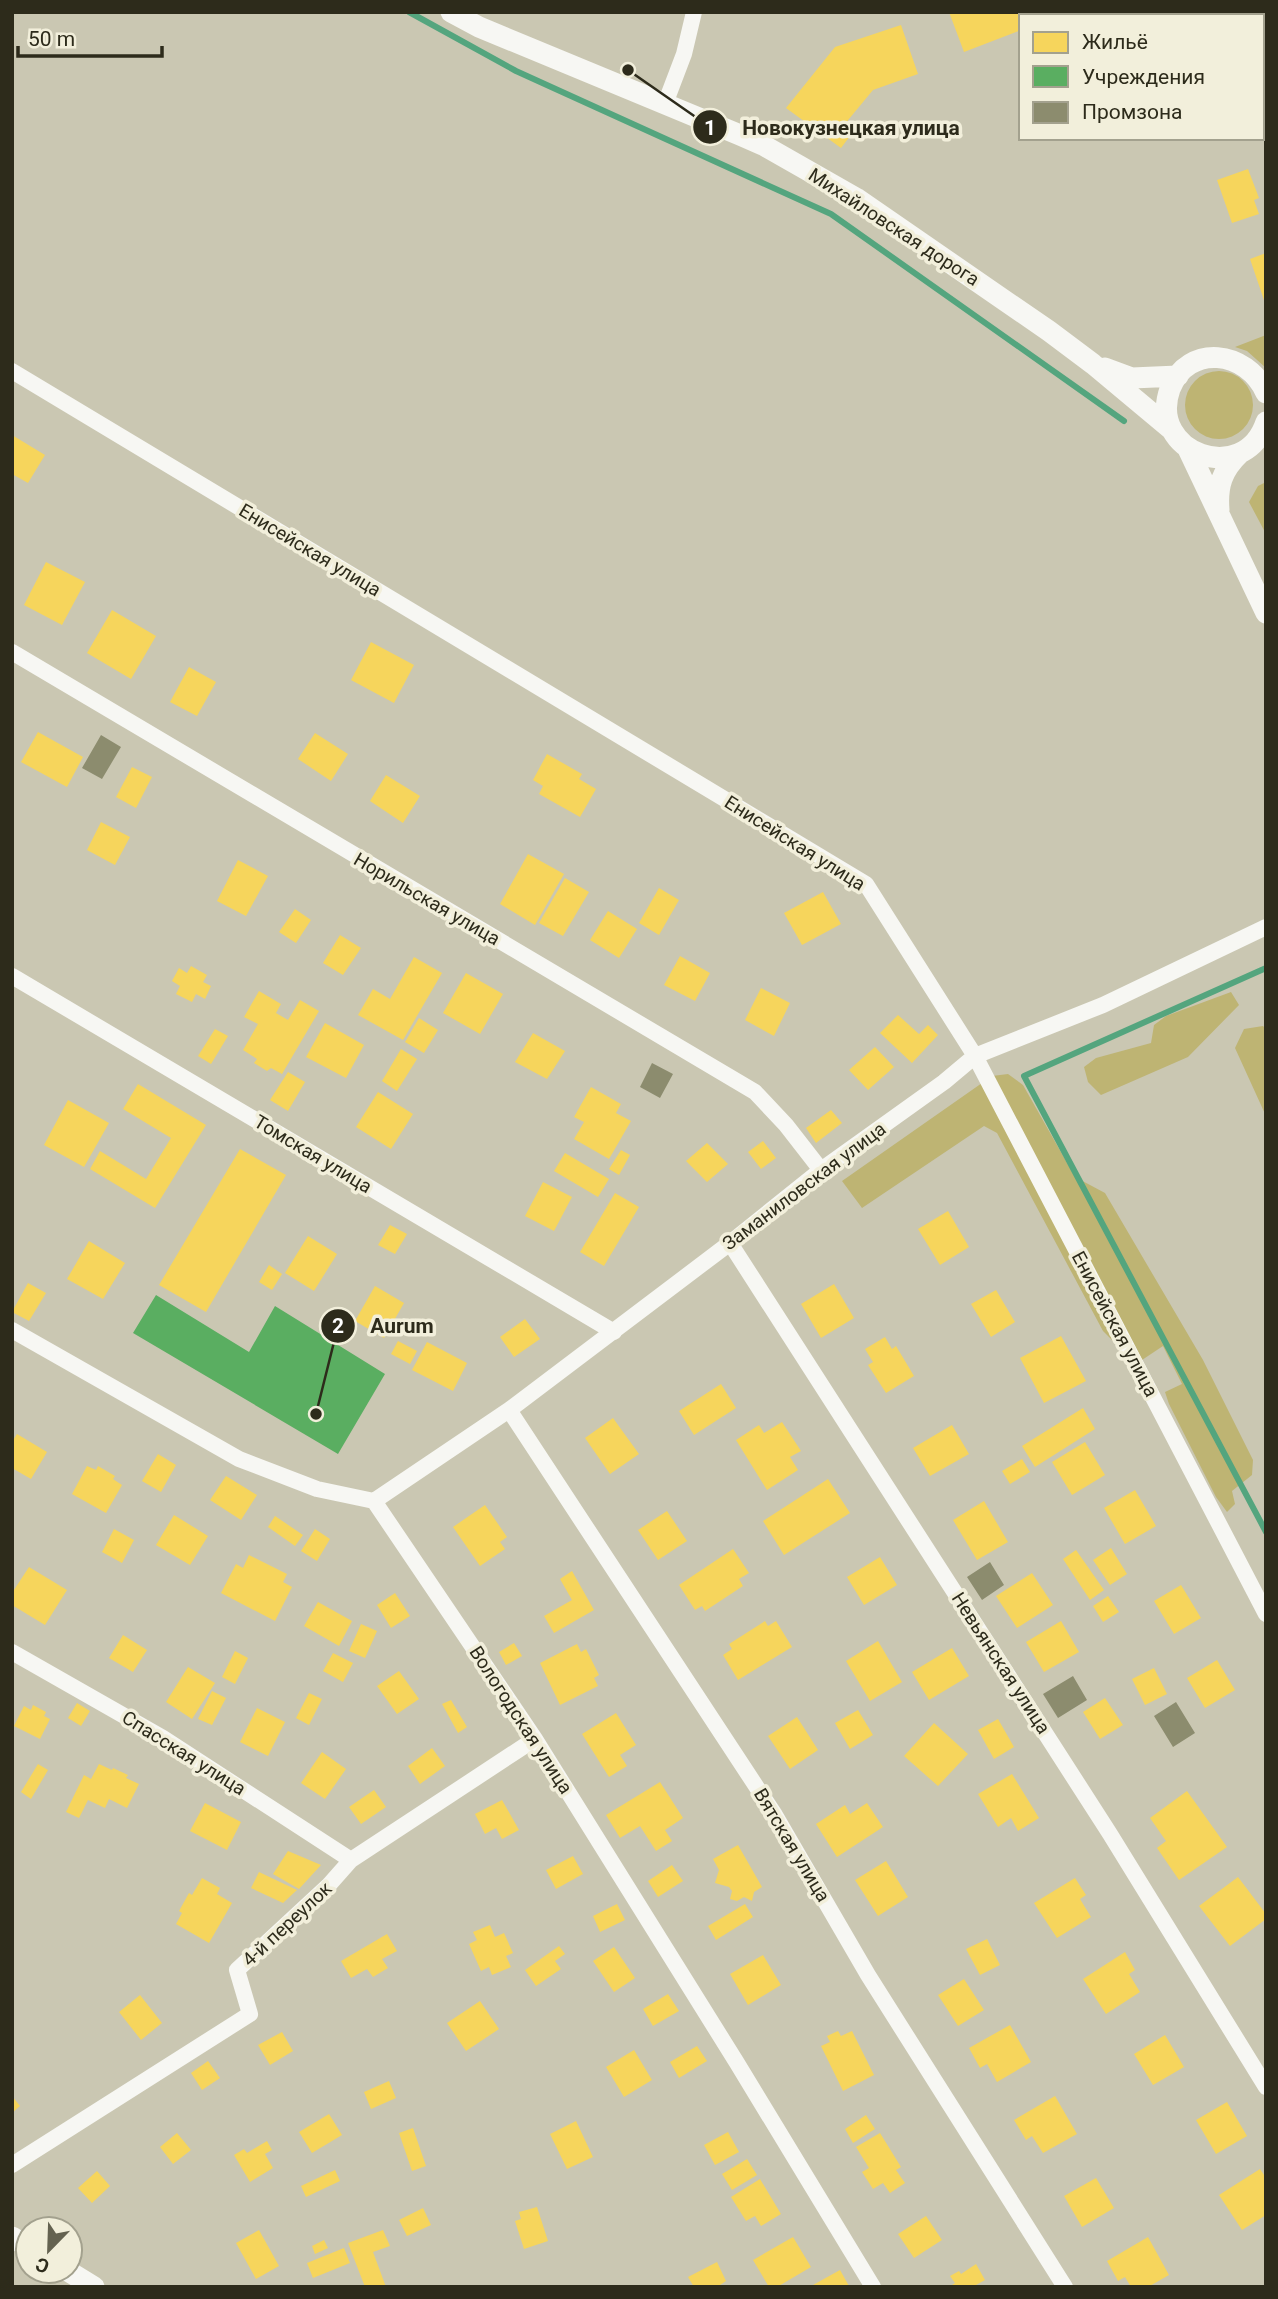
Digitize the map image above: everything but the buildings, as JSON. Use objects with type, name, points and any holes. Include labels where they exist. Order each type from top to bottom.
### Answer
[{"type":"street","name":"Михайловская дорога","points":[[451,12],[479,27],[763,145],[856,198],[1093,364],[1172,430],[1188,449]]},
{"type":"street","points":[[665,104],[684,54],[694,12]]},
{"type":"street","points":[[1172,430],[1167,402],[1171,388],[1178,376],[1198,361],[1222,357],[1245,365],[1254,373],[1266,393]]},
{"type":"street","name":"Михайловская дорога","points":[[1093,364],[1132,378],[1178,376]]},
{"type":"street","name":"Енисейская улица","points":[[12,370],[866,884],[975,1056],[1266,1614]]},
{"type":"street","points":[[1219,516],[1220,482],[1229,463],[1257,439],[1265,425]]},
{"type":"street","points":[[1188,449],[1208,457],[1219,458],[1240,453]]},
{"type":"street","points":[[1188,449],[1266,613]]},
{"type":"street","name":"Норильская улица","points":[[12,652],[755,1092],[786,1125],[821,1170]]},
{"type":"street","name":"Заманиловская улица","points":[[374,1501],[509,1410],[730,1243],[821,1170],[944,1082],[975,1056],[1103,1005],[1266,927]]},
{"type":"street","name":"Томская улица","points":[[12,976],[614,1332]]},
{"type":"street","name":"Невьянская улица","points":[[730,1243],[1110,1834],[1266,2087]]},
{"type":"street","points":[[12,1330],[239,1459],[317,1489],[374,1501]]},
{"type":"street","name":"Вятская улица","points":[[509,1410],[775,1815],[868,1975],[1065,2287]]},
{"type":"street","name":"Вологодская улица","points":[[374,1501],[535,1739],[873,2287]]},
{"type":"street","name":"Спасская улица","points":[[12,1652],[163,1738],[351,1860]]},
{"type":"street","name":"4-й переулок","points":[[12,2165],[250,2014],[237,1970],[328,1886],[351,1860],[535,1739]]},
{"type":"shaded area","points":[[1266,335],[1266,368],[1247,351],[1235,347]]},
{"type":"shaded area","points":[[1219,371],[1232,374],[1243,381],[1250,392],[1253,405],[1250,418],[1243,429],[1232,436],[1219,439],[1206,436],[1195,429],[1188,418],[1185,405],[1188,392],[1195,381],[1206,374]]},
{"type":"shaded area","points":[[1266,482],[1266,534],[1249,502],[1258,486]]},
{"type":"shaded area","points":[[1231,992],[1239,1005],[1188,1057],[1101,1095],[1088,1082],[1084,1067],[1096,1058],[1151,1043],[1154,1025],[1166,1016]]},
{"type":"shaded area","points":[[1263,1026],[1266,1029],[1266,1116],[1235,1048],[1244,1029]]},
{"type":"shaded area","points":[[1008,1074],[1023,1085],[1075,1177],[1105,1193],[1203,1360],[1253,1460],[1252,1475],[1232,1491],[1235,1504],[1227,1512],[1216,1497],[1169,1404],[1165,1392],[1182,1384],[1163,1346],[1139,1362],[1130,1358],[1103,1331],[997,1133],[984,1126],[862,1208],[842,1181],[992,1076]]},
{"type":"waterway","points":[[409,12],[516,71],[831,214],[1124,421]]},
{"type":"waterway","points":[[1266,968],[1024,1076],[1266,1532]]},
{"type":"place","name":"Новокузнецкая улица","points":[[628,70]]},
{"type":"place","name":"Aurum","points":[[316,1414]]}]
